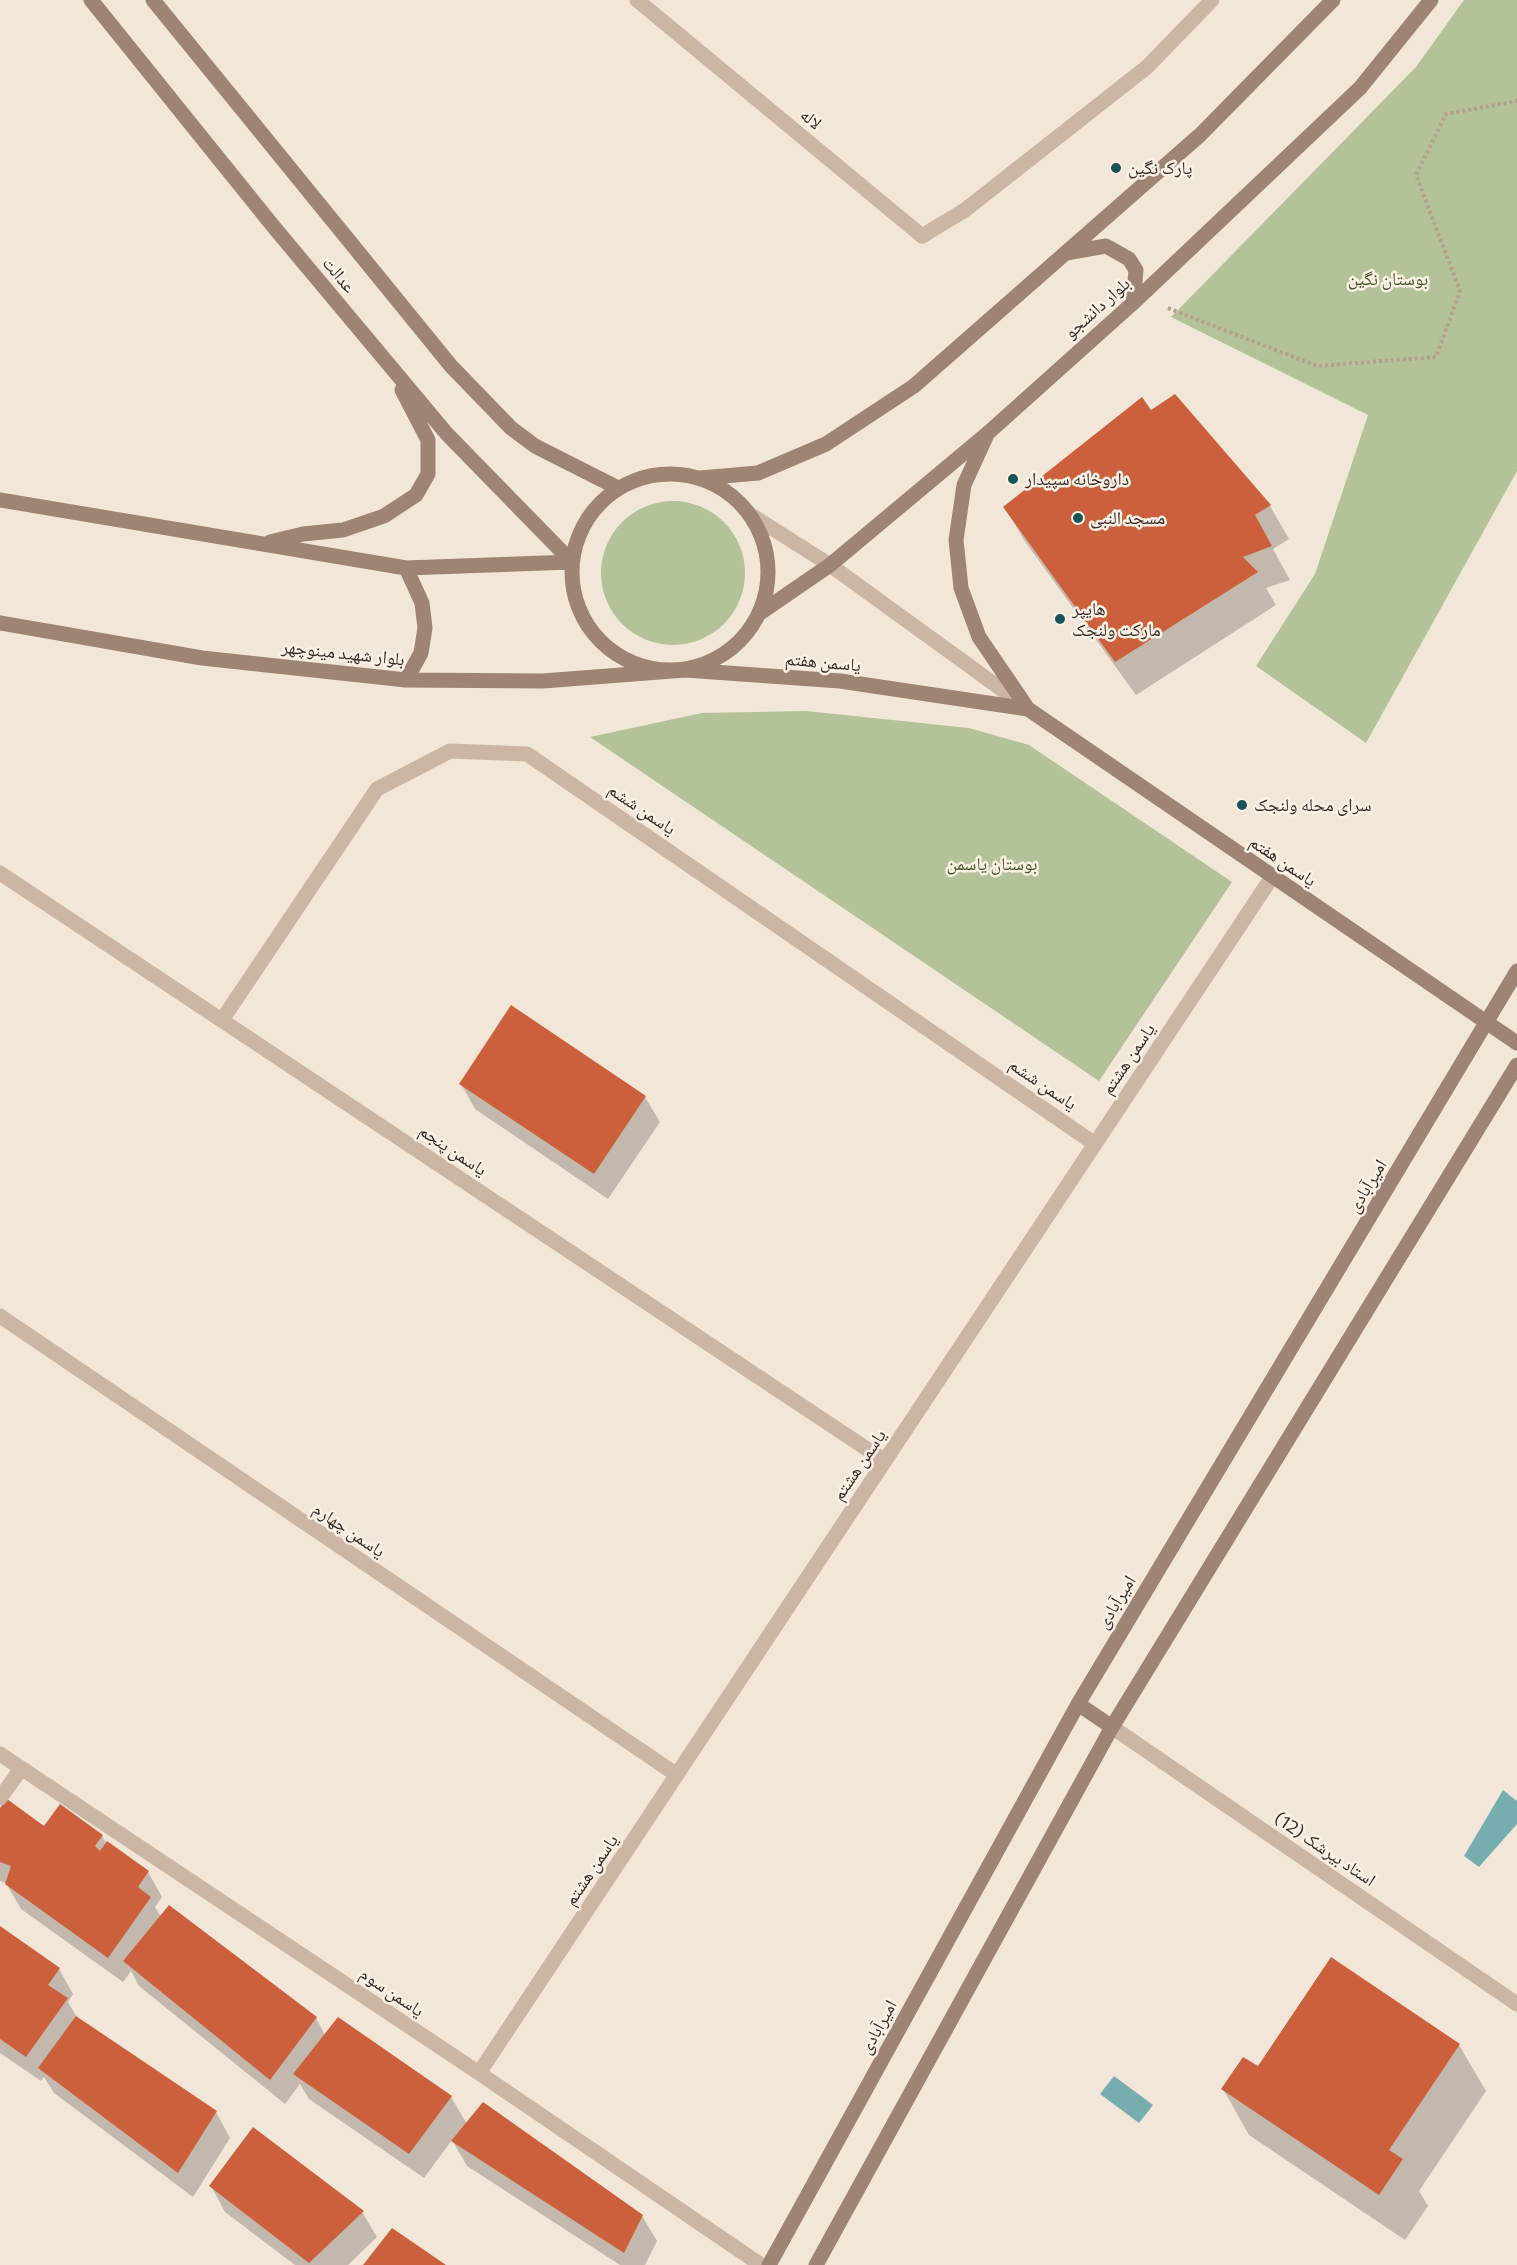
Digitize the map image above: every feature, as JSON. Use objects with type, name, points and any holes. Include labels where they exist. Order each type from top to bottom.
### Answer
[{"type":"street","name":"عدالت","points":[[91,0],[447,434],[572,562]]},
{"type":"street","name":"عدالت","points":[[153,0],[451,366],[519,434],[535,446],[618,488]]},
{"type":"street","name":"لاله","points":[[637,0],[922,236],[965,210],[1147,67],[1212,0]]},
{"type":"street","points":[[700,478],[727,491],[748,513],[760,531],[766,551],[767,593],[760,613],[748,634],[730,651],[708,663],[684,670],[655,670],[626,661],[602,643],[584,620],[573,592],[572,562],[579,533],[595,508],[618,488],[644,477],[672,474],[700,478],[758,473],[826,444],[914,386],[1200,135],[1333,0]]},
{"type":"street","name":"بلوار دانشجو","points":[[760,613],[830,565],[988,433],[1136,300],[1360,88],[1431,0]]},
{"type":"street","points":[[1063,254],[1106,246],[1119,251],[1129,259],[1136,270],[1136,300]]},
{"type":"street","points":[[263,544],[303,534],[343,530],[384,516],[416,495],[428,474],[428,440],[390,366]]},
{"type":"street","name":"یاسمن هفتم","points":[[988,433],[964,485],[956,540],[961,588],[979,638],[1028,709],[1517,1042]]},
{"type":"street","points":[[0,500],[406,568],[572,562]]},
{"type":"street","points":[[748,513],[830,565],[1028,709]]},
{"type":"street","points":[[406,568],[422,603],[425,628],[421,653],[406,680]]},
{"type":"street","name":"بلوار شهید مینوچهر","points":[[0,623],[202,658],[406,680],[543,681],[684,670]]},
{"type":"street","name":"یاسمن هفتم","points":[[684,670],[840,681],[1028,709]]},
{"type":"street","name":"یاسمن ششم","points":[[222,1020],[377,789],[450,750],[527,754],[1095,1144]]},
{"type":"street","name":"یاسمن پنجم","points":[[0,873],[885,1461]]},
{"type":"street","name":"یاسمن هشتم","points":[[480,2073],[1272,877]]},
{"type":"street","name":"امیرآبادی","points":[[769,2265],[1078,1704],[1515,979]]},
{"type":"street","points":[[816,2265],[1112,1727],[1517,1065]]},
{"type":"street","name":"یاسمن چهارم","points":[[0,1316],[677,1776]]},
{"type":"street","points":[[1078,1704],[1112,1727]]},
{"type":"street","name":"استاد بیرشک (12)","points":[[1112,1727],[1517,2004]]},
{"type":"street","name":"یاسمن سوم","points":[[0,1754],[480,2073],[761,2265]]},
{"type":"street","points":[[0,1798],[21,1769]]},
{"type":"path","points":[[1136,300],[1317,366],[1436,357],[1460,291],[1416,175],[1446,114],[1517,101]]},
{"type":"green space","name":"بوستان نگین","points":[[1464,0],[1517,0],[1517,471],[1366,743],[1256,666],[1315,574],[1368,415],[1171,317],[1416,67]]},
{"type":"green space","points":[[673,501],[701,506],[724,522],[740,545],[745,573],[740,601],[724,624],[701,640],[673,645],[645,640],[622,624],[606,601],[601,573],[606,545],[622,522],[645,506]]},
{"type":"green space","name":"بوستان یاسمن","points":[[806,711],[969,728],[1029,745],[1232,882],[1099,1081],[590,737],[702,713]]},
{"type":"water","points":[[1503,1790],[1517,1801],[1517,1824],[1479,1867],[1464,1856]]},
{"type":"water","points":[[1114,2076],[1153,2105],[1139,2123],[1100,2094]]},
{"type":"building","points":[[1175,394],[1271,505],[1255,515],[1272,546],[1243,557],[1258,572],[1115,662],[1003,507],[1142,397],[1151,410]]},
{"type":"building","points":[[511,1005],[646,1096],[594,1174],[459,1084]]},
{"type":"building","points":[[7,1799],[44,1826],[60,1804],[103,1835],[95,1846],[100,1851],[107,1841],[149,1871],[138,1887],[151,1897],[108,1958],[5,1884],[11,1866],[0,1862],[0,1808]]},
{"type":"building","points":[[169,1905],[317,2017],[270,2080],[123,1961]]},
{"type":"building","points":[[0,1926],[60,1968],[48,1985],[68,1998],[26,2057],[0,2039]]},
{"type":"building","points":[[1331,1957],[1460,2044],[1389,2150],[1403,2159],[1379,2195],[1221,2089],[1243,2057],[1258,2066]]},
{"type":"building","points":[[76,2016],[217,2111],[178,2173],[38,2068]]},
{"type":"building","points":[[338,2017],[452,2096],[409,2154],[293,2074]]},
{"type":"building","points":[[483,2102],[643,2215],[624,2253],[451,2141]]},
{"type":"building","points":[[253,2127],[364,2211],[309,2263],[209,2186]]},
{"type":"building","points":[[392,2228],[446,2265],[363,2265]]},
{"type":"place","name":"پارک نگین","points":[[1116,168]]},
{"type":"place","name":"داروخانه سپیدار","points":[[1013,479]]},
{"type":"place","name":"مسجد النبی","points":[[1078,518]]},
{"type":"place","name":"هایپر مارکت ولنجک","points":[[1060,619]]},
{"type":"place","name":"سرای محله ولنجک","points":[[1242,805]]}]
